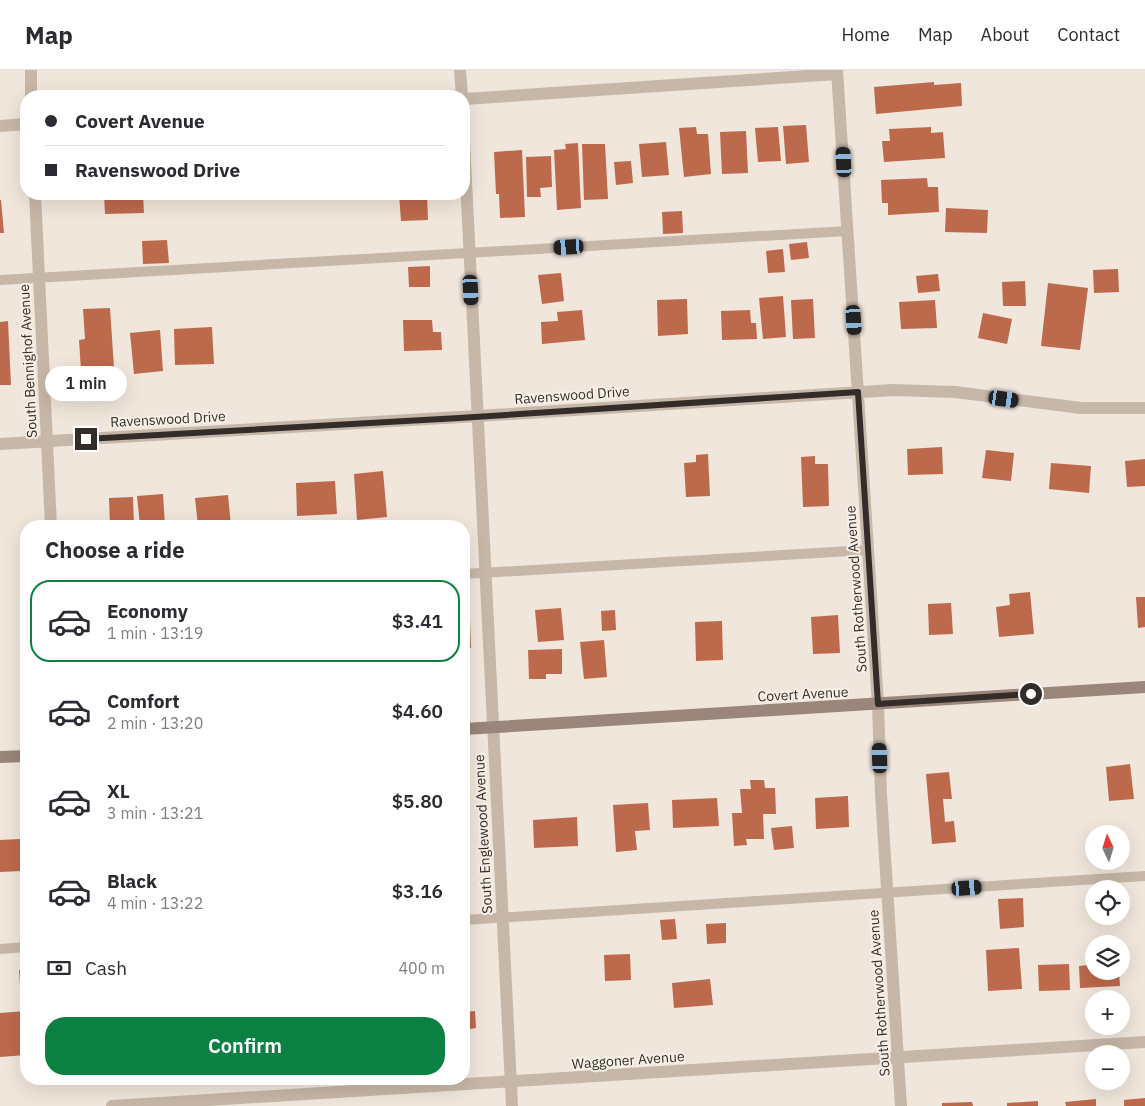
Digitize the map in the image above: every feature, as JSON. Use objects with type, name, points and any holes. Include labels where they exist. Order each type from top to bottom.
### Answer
[{"type":"main road","name":"Covert Avenue","points":[[470,729],[1145,687]]},
{"type":"main road","points":[[0,757],[20,756]]},
{"type":"street","points":[[31,70],[31,90]]},
{"type":"street","points":[[460,70],[462,90]]},
{"type":"street","points":[[470,98],[837,72]]},
{"type":"street","name":"South Rotherwood Avenue","points":[[837,72],[878,704],[881,794],[901,1106]]},
{"type":"street","points":[[0,126],[20,124]]},
{"type":"street","name":"South Bennighof Avenue","points":[[35,200],[51,520]]},
{"type":"street","name":"South Englewood Avenue","points":[[467,200],[512,1106]]},
{"type":"street","name":"Ravenswood Drive","points":[[0,444],[893,390],[954,392],[1081,408],[1145,408]]},
{"type":"street","name":"Waggoner Avenue","points":[[470,1084],[1145,1042]]},
{"type":"street","name":"Waggoner Avenue","points":[[112,1106],[460,1085]]},
{"type":"lane","points":[[0,280],[848,231]]},
{"type":"lane","points":[[470,573],[868,550]]},
{"type":"lane","points":[[470,920],[1145,876]]},
{"type":"lane","points":[[0,949],[20,947]]},
{"type":"building","points":[[934,82],[934,85],[961,83],[962,106],[876,114],[874,87]]},
{"type":"building","points":[[806,125],[809,162],[786,164],[783,126]]},
{"type":"building","points":[[696,127],[697,134],[708,134],[711,174],[684,177],[679,128]]},
{"type":"building","points":[[778,127],[781,161],[758,162],[755,128]]},
{"type":"building","points":[[931,127],[931,133],[943,132],[945,158],[884,162],[882,141],[890,141],[889,129]]},
{"type":"building","points":[[746,131],[748,173],[722,174],[720,132]]},
{"type":"building","points":[[666,142],[669,175],[642,177],[639,144]]},
{"type":"building","points":[[578,143],[581,208],[557,210],[554,150],[566,149],[565,144]]},
{"type":"building","points":[[582,144],[605,144],[608,199],[584,200]]},
{"type":"building","points":[[522,150],[525,217],[500,218],[499,194],[496,194],[494,152]]},
{"type":"building","points":[[551,156],[552,187],[540,188],[541,197],[527,197],[526,157]]},
{"type":"building","points":[[631,161],[633,183],[616,185],[614,162]]},
{"type":"building","points":[[927,178],[928,187],[938,187],[939,212],[888,215],[888,203],[882,203],[881,180]]},
{"type":"building","points":[[1,200],[4,233],[0,233]]},
{"type":"building","points":[[104,200],[143,200],[144,213],[105,214]]},
{"type":"building","points":[[399,200],[427,200],[428,220],[401,221]]},
{"type":"building","points":[[946,208],[988,210],[987,233],[945,232]]},
{"type":"building","points":[[682,211],[683,233],[663,234],[662,212]]},
{"type":"building","points":[[167,240],[169,263],[143,264],[142,241]]},
{"type":"building","points":[[807,242],[809,258],[791,260],[789,244]]},
{"type":"building","points":[[783,249],[785,272],[768,273],[766,251]]},
{"type":"building","points":[[430,266],[430,287],[409,287],[408,267]]},
{"type":"building","points":[[1118,269],[1119,292],[1094,293],[1093,270]]},
{"type":"building","points":[[561,273],[564,301],[542,304],[538,275]]},
{"type":"building","points":[[938,274],[940,291],[918,293],[916,276]]},
{"type":"building","points":[[1025,281],[1026,306],[1003,306],[1002,282]]},
{"type":"building","points":[[1048,283],[1088,288],[1080,350],[1041,346]]},
{"type":"building","points":[[783,296],[786,337],[763,339],[759,298]]},
{"type":"building","points":[[687,299],[688,334],[658,336],[657,300]]},
{"type":"building","points":[[813,299],[815,338],[793,339],[791,300]]},
{"type":"building","points":[[935,300],[937,328],[901,329],[899,302]]},
{"type":"building","points":[[110,308],[115,383],[82,385],[79,340],[85,339],[83,309]]},
{"type":"building","points":[[582,310],[585,340],[542,344],[541,322],[558,321],[557,312]]},
{"type":"building","points":[[750,310],[751,323],[756,323],[757,339],[722,340],[721,311]]},
{"type":"building","points":[[983,313],[1012,319],[1007,344],[978,338]]},
{"type":"building","points":[[403,320],[432,320],[433,332],[441,332],[442,350],[404,351]]},
{"type":"building","points":[[8,321],[11,385],[0,385],[0,322]]},
{"type":"building","points":[[212,327],[214,364],[175,365],[174,329]]},
{"type":"building","points":[[160,330],[163,371],[134,374],[130,333]]},
{"type":"building","points":[[942,447],[943,474],[908,475],[907,449]]},
{"type":"building","points":[[986,450],[1014,453],[1011,481],[982,478]]},
{"type":"building","points":[[708,454],[710,496],[686,497],[684,463],[696,462],[696,455]]},
{"type":"building","points":[[815,456],[815,464],[828,464],[829,506],[803,507],[801,457]]},
{"type":"building","points":[[1145,459],[1145,486],[1127,487],[1125,461]]},
{"type":"building","points":[[1051,463],[1091,466],[1089,493],[1049,489]]},
{"type":"building","points":[[383,471],[387,517],[357,520],[354,474]]},
{"type":"building","points":[[335,481],[337,514],[297,516],[296,483]]},
{"type":"building","points":[[163,494],[165,520],[139,520],[137,496]]},
{"type":"building","points":[[228,495],[230,520],[197,520],[195,498]]},
{"type":"building","points":[[133,497],[134,520],[110,520],[109,498]]},
{"type":"building","points":[[1030,592],[1034,634],[999,637],[996,607],[1010,605],[1009,594]]},
{"type":"building","points":[[1136,597],[1145,597],[1145,627],[1138,628]]},
{"type":"building","points":[[951,603],[953,634],[929,635],[928,604]]},
{"type":"building","points":[[561,608],[564,640],[538,642],[535,610]]},
{"type":"building","points":[[615,610],[616,630],[602,631],[601,611]]},
{"type":"building","points":[[838,615],[840,653],[813,654],[811,617]]},
{"type":"building","points":[[722,621],[723,660],[696,661],[695,622]]},
{"type":"building","points":[[604,640],[607,677],[584,679],[580,642]]},
{"type":"building","points":[[562,649],[562,674],[546,674],[546,679],[529,679],[528,650]]},
{"type":"building","points":[[1130,764],[1134,799],[1109,801],[1106,767]]},
{"type":"building","points":[[949,772],[952,799],[943,799],[945,822],[954,821],[956,842],[932,844],[926,774]]},
{"type":"building","points":[[750,780],[764,780],[765,788],[775,788],[776,814],[763,814],[764,839],[746,839],[747,845],[734,846],[732,813],[742,813],[740,789],[751,789]]},
{"type":"building","points":[[848,796],[849,827],[816,829],[815,798]]},
{"type":"building","points":[[717,798],[719,826],[673,828],[672,800]]},
{"type":"building","points":[[648,803],[650,830],[635,831],[637,850],[616,852],[613,805]]},
{"type":"building","points":[[577,817],[578,846],[534,848],[533,820]]},
{"type":"building","points":[[792,826],[794,848],[774,850],[771,828]]},
{"type":"building","points":[[20,839],[20,871],[0,872],[0,840]]},
{"type":"building","points":[[1023,898],[1024,927],[1000,929],[998,899]]},
{"type":"building","points":[[675,919],[677,939],[662,940],[660,920]]},
{"type":"building","points":[[726,923],[726,943],[707,944],[706,924]]},
{"type":"building","points":[[1019,948],[1022,989],[988,991],[986,950]]},
{"type":"building","points":[[630,954],[631,980],[605,981],[604,955]]},
{"type":"building","points":[[1069,964],[1070,990],[1039,991],[1038,965]]},
{"type":"building","points":[[1085,965],[1085,980],[1120,980],[1120,986],[1080,988],[1079,966]]},
{"type":"building","points":[[710,979],[713,1005],[674,1008],[672,983]]},
{"type":"building","points":[[20,1011],[20,1055],[0,1057],[0,1013]]},
{"type":"building","points":[[470,1011],[475,1011],[476,1028],[470,1029]]},
{"type":"building","points":[[1145,1098],[1145,1106],[1124,1106],[1124,1100]]},
{"type":"building","points":[[1096,1099],[1096,1106],[1066,1106],[1065,1102]]},
{"type":"building","points":[[1038,1101],[1038,1106],[1007,1106],[1007,1103]]},
{"type":"building","points":[[972,1102],[973,1106],[942,1106],[942,1103]]},
{"type":"route","points":[[86,439],[459,418],[858,392],[878,704],[1031,694]]}]
